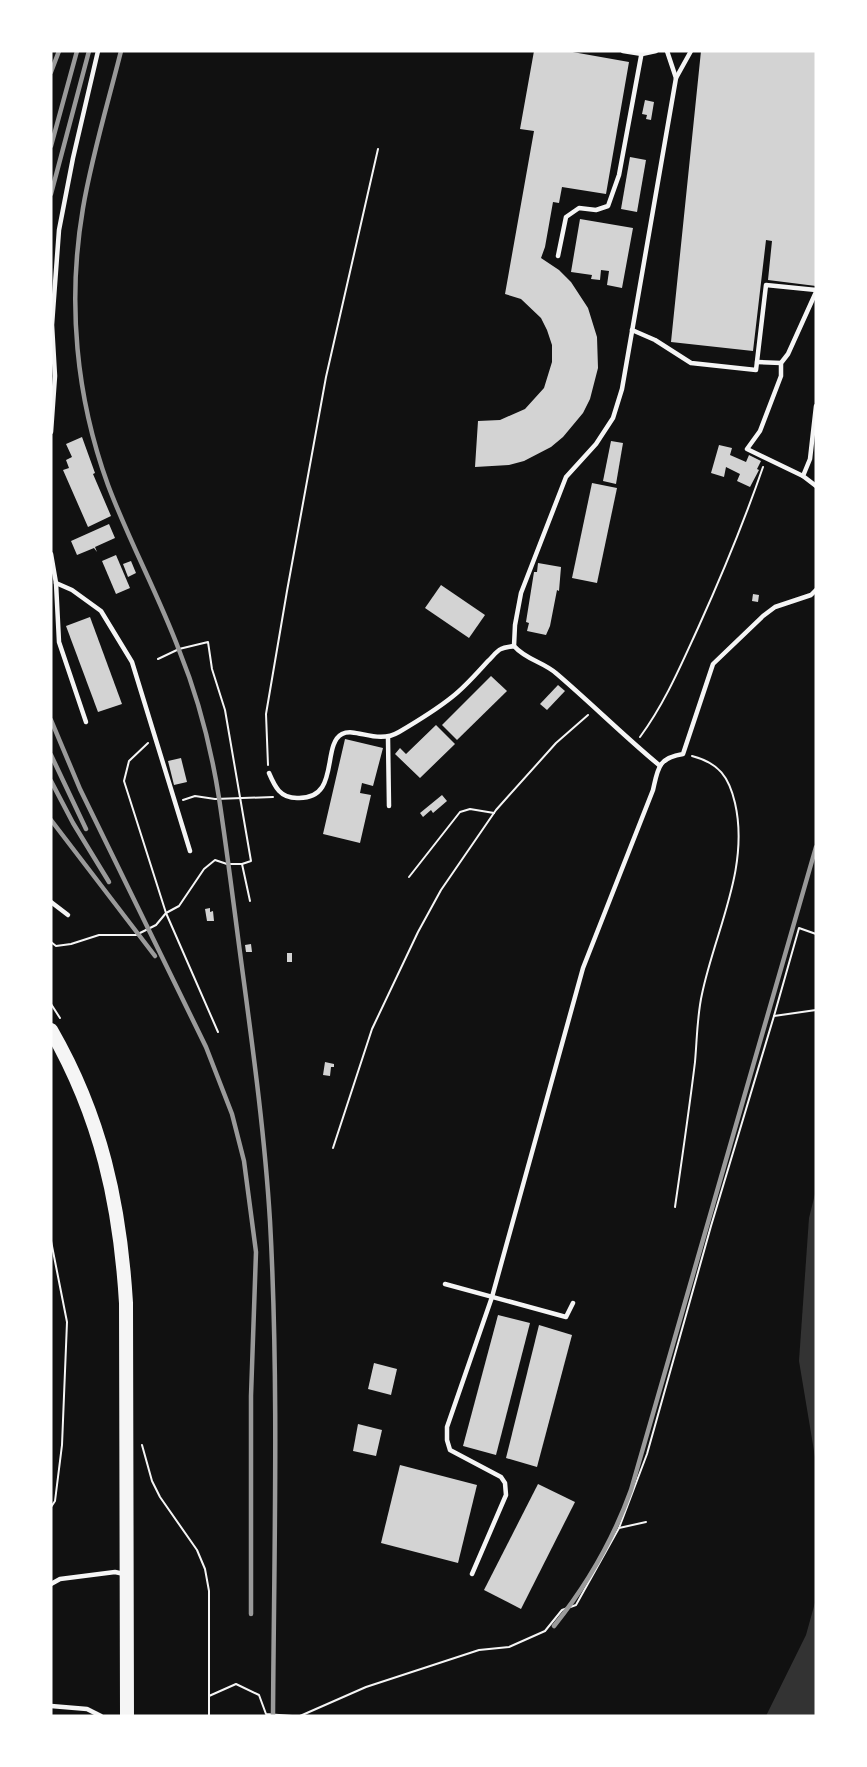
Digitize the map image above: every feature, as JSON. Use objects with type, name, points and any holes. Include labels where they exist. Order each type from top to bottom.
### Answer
[{"type":"main road","points":[[51,1030],[91,1113],[111,1183],[119,1225],[126,1303],[127,1716]]},
{"type":"lane","points":[[51,432],[55,376],[52,325],[59,230],[98,51]]},
{"type":"lane","points":[[623,51],[642,53],[656,51]]},
{"type":"lane","points":[[667,51],[676,78]]},
{"type":"lane","points":[[659,765],[556,673],[522,655],[514,646],[515,626],[525,579],[566,477],[596,444],[613,418],[622,389],[676,78],[691,51]]},
{"type":"lane","points":[[558,256],[566,217],[579,208],[596,210],[608,206],[619,175],[642,53]]},
{"type":"lane","points":[[632,330],[655,340],[691,363],[756,370],[766,285],[816,291],[788,354],[781,363],[781,376],[760,431],[747,449],[803,476],[816,486]]},
{"type":"lane","points":[[757,362],[781,363]]},
{"type":"lane","points":[[803,476],[810,459],[816,406]]},
{"type":"lane","points":[[51,554],[56,583],[59,642],[86,722]]},
{"type":"lane","points":[[56,583],[72,590],[101,611],[132,662],[190,851]]},
{"type":"lane","points":[[472,1574],[506,1495],[505,1483],[494,1472],[450,1450],[447,1427],[492,1297],[583,968],[650,800],[659,765],[670,756],[683,754],[713,664],[763,616],[776,608],[811,595],[816,590]]},
{"type":"lane","points":[[268,773],[278,791],[285,796],[311,798],[321,790],[336,740],[342,734],[388,738],[452,697],[500,649],[514,646]]},
{"type":"lane","points":[[388,738],[389,806]]},
{"type":"lane","points":[[51,902],[68,915]]},
{"type":"lane","points":[[445,1284],[566,1317],[573,1302]]},
{"type":"lane","points":[[51,1584],[60,1579],[115,1572],[127,1574]]},
{"type":"lane","points":[[51,1706],[87,1709],[101,1716]]},
{"type":"path","points":[[268,773],[266,714],[285,602],[326,377],[378,149]]},
{"type":"path","points":[[635,745],[655,717],[676,675],[729,559],[766,459]]},
{"type":"path","points":[[51,942],[56,946],[99,935],[136,934],[156,925],[166,913],[179,906],[204,869],[215,860],[228,864],[242,864],[251,861],[225,710],[212,669],[208,642],[179,649],[158,659]]},
{"type":"path","points":[[333,1148],[372,1029],[441,890],[494,813],[549,751],[594,709]]},
{"type":"path","points":[[154,736],[129,761],[124,781],[166,913],[218,1032]]},
{"type":"path","points":[[675,1207],[695,1060],[701,996],[734,880],[740,846],[738,816],[726,775],[700,758],[683,754]]},
{"type":"path","points":[[174,803],[195,796],[215,799],[285,796]]},
{"type":"path","points":[[409,878],[460,812],[470,809],[494,813]]},
{"type":"path","points":[[242,864],[250,902]]},
{"type":"path","points":[[300,1716],[366,1687],[478,1650],[508,1647],[545,1631],[561,1610],[576,1605],[619,1528],[647,1454],[711,1226],[799,928],[816,934]]},
{"type":"path","points":[[774,1016],[816,1010]]},
{"type":"path","points":[[51,1241],[67,1322],[63,1445],[55,1501],[51,1507]]},
{"type":"path","points":[[619,1528],[646,1522]]},
{"type":"path","points":[[208,1591],[209,1716]]},
{"type":"path","points":[[209,1696],[236,1684],[259,1695],[266,1714],[292,1716]]},
{"type":"shaded area","points":[[816,1190],[816,1463],[799,1361],[809,1218]]},
{"type":"shaded area","points":[[816,1599],[816,1716],[766,1716],[806,1635]]},
{"type":"building","points":[[534,51],[567,51],[629,62],[606,194],[562,187],[559,203],[553,202],[541,258],[559,270],[571,282],[588,308],[597,337],[598,368],[590,399],[583,413],[563,437],[551,447],[524,461],[509,465],[475,467],[478,421],[500,420],[525,409],[544,388],[552,362],[552,345],[541,318],[521,299],[505,294],[534,131],[520,129]]},
{"type":"building","points":[[701,51],[816,51],[816,286],[768,280],[772,241],[766,240],[753,351],[671,342]]},
{"type":"building","points":[[645,100],[654,102],[651,120],[646,119],[647,115],[642,114]]},
{"type":"building","points":[[630,157],[646,160],[637,212],[621,209]]},
{"type":"building","points":[[580,219],[633,228],[622,288],[607,285],[609,271],[601,270],[600,280],[591,279],[592,275],[571,272]]},
{"type":"building","points":[[82,437],[95,473],[93,474],[111,516],[88,527],[63,470],[69,468],[66,460],[72,457],[66,444]]},
{"type":"building","points":[[611,441],[623,443],[616,484],[603,481]]},
{"type":"building","points":[[719,445],[732,448],[730,455],[746,462],[749,455],[761,461],[750,487],[737,481],[740,474],[726,467],[724,477],[711,473]]},
{"type":"building","points":[[592,483],[617,488],[597,583],[572,578]]},
{"type":"building","points":[[109,524],[115,538],[95,547],[97,552],[94,548],[77,555],[71,541]]},
{"type":"building","points":[[116,555],[130,588],[116,594],[102,561]]},
{"type":"building","points":[[131,561],[136,573],[128,577],[123,564]]},
{"type":"building","points":[[538,563],[561,567],[559,591],[557,590],[546,635],[527,631],[529,623],[526,622],[534,572],[537,572]]},
{"type":"building","points":[[441,585],[485,615],[469,638],[425,608]]},
{"type":"building","points":[[753,594],[759,595],[758,602],[752,601]]},
{"type":"building","points":[[90,617],[122,704],[98,712],[66,626]]},
{"type":"building","points":[[491,676],[507,691],[457,740],[442,725]]},
{"type":"building","points":[[558,685],[565,691],[547,710],[540,704]]},
{"type":"building","points":[[436,725],[455,744],[420,778],[395,754],[400,748],[406,754]]},
{"type":"building","points":[[345,739],[383,748],[373,786],[362,783],[360,793],[371,795],[360,843],[323,834]]},
{"type":"building","points":[[181,758],[187,782],[174,785],[168,761]]},
{"type":"building","points":[[442,795],[447,801],[433,813],[431,810],[423,817],[420,813]]},
{"type":"building","points":[[210,908],[210,912],[213,911],[214,921],[207,921],[205,909]]},
{"type":"building","points":[[251,944],[252,952],[246,952],[245,945]]},
{"type":"building","points":[[287,953],[292,953],[292,962],[287,962]]},
{"type":"building","points":[[325,1062],[334,1064],[334,1067],[331,1067],[330,1076],[323,1075]]},
{"type":"building","points":[[498,1315],[530,1323],[496,1455],[463,1446]]},
{"type":"building","points":[[539,1325],[572,1335],[537,1467],[506,1458]]},
{"type":"building","points":[[374,1363],[397,1369],[391,1395],[368,1389]]},
{"type":"building","points":[[358,1424],[382,1430],[376,1456],[353,1451]]},
{"type":"building","points":[[400,1465],[477,1485],[458,1563],[381,1543]]},
{"type":"building","points":[[538,1484],[575,1502],[521,1609],[484,1590]]},
{"type":"railway","points":[[51,72],[59,51]]},
{"type":"railway","points":[[51,146],[77,51]]},
{"type":"railway","points":[[51,194],[89,51]]},
{"type":"railway","points":[[121,51],[83,208],[76,279],[75,314],[78,349],[88,418],[97,452],[116,506],[186,668],[208,741],[222,820],[259,1098],[270,1221],[275,1406],[273,1716]]},
{"type":"railway","points":[[51,720],[80,789],[206,1047],[232,1114],[244,1161],[256,1252],[251,1396],[251,1614]]},
{"type":"railway","points":[[51,755],[86,829]]},
{"type":"railway","points":[[51,781],[73,823],[109,882]]},
{"type":"railway","points":[[51,820],[155,956]]},
{"type":"railway","points":[[554,1626],[598,1561],[616,1527],[631,1490],[816,847]]}]
